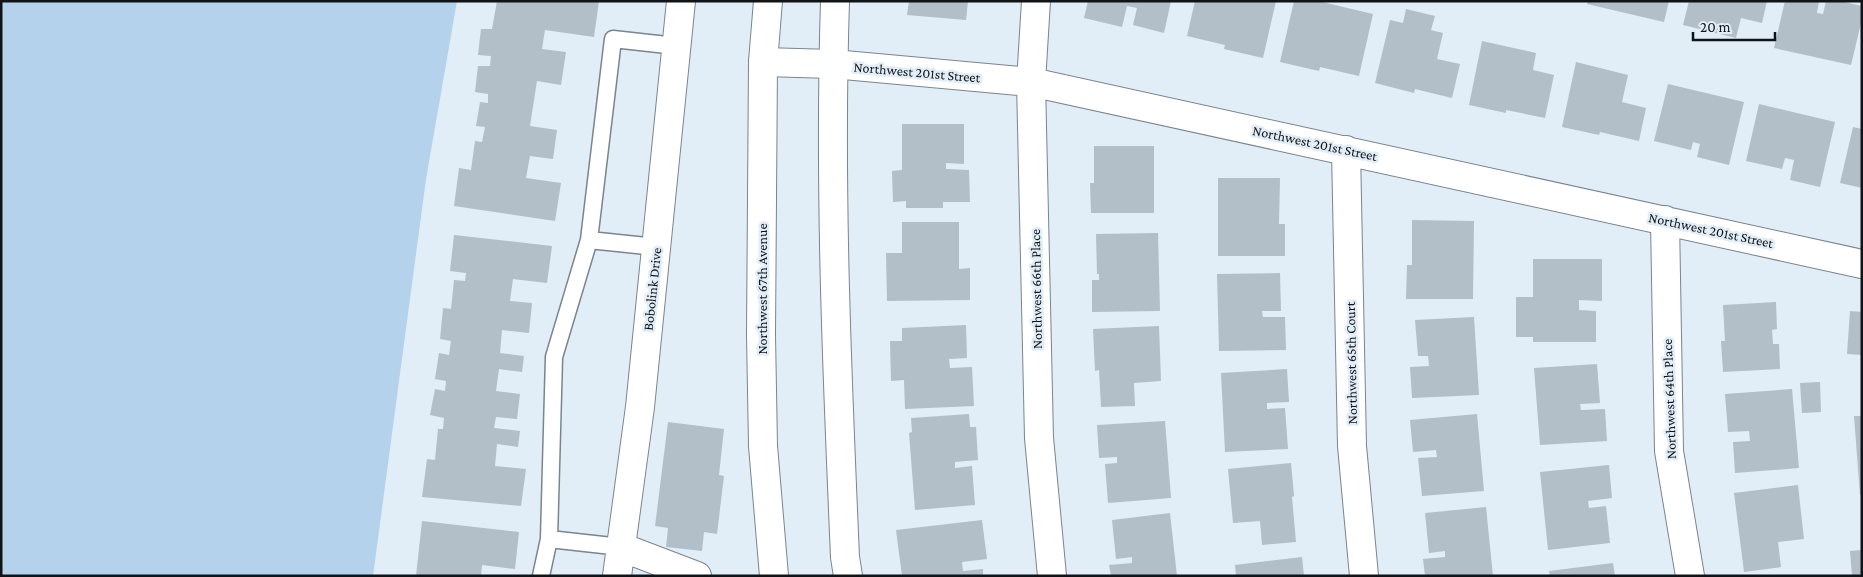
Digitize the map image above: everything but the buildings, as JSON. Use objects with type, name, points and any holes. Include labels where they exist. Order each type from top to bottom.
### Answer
[{"type":"street","name":"Bobolink Drive","points":[[617,576],[640,408],[681,1]]},
{"type":"street","name":"Northwest 67th Avenue","points":[[768,1],[763,62],[761,335],[763,446],[774,576]]},
{"type":"street","points":[[835,1],[833,64],[836,338],[845,557],[848,576]]},
{"type":"street","name":"Northwest 66th Place","points":[[1036,1],[1031,82],[1039,438],[1052,576]]},
{"type":"street","name":"Northwest 201st Street","points":[[763,62],[833,64],[1031,82],[1862,264]]},
{"type":"street","name":"Northwest 65th Court","points":[[1346,150],[1352,446],[1364,576]]},
{"type":"street","name":"Northwest 64th Place","points":[[1666,220],[1669,451],[1690,576]]},
{"type":"street","points":[[621,547],[697,576]]},
{"type":"lane","points":[[541,576],[549,539],[554,357],[589,240],[613,39],[676,46]]},
{"type":"lane","points":[[589,240],[656,247]]},
{"type":"lane","points":[[549,539],[621,547]]},
{"type":"shaded area","points":[[1,1],[457,1],[426,179],[373,576],[1,576]]}]
